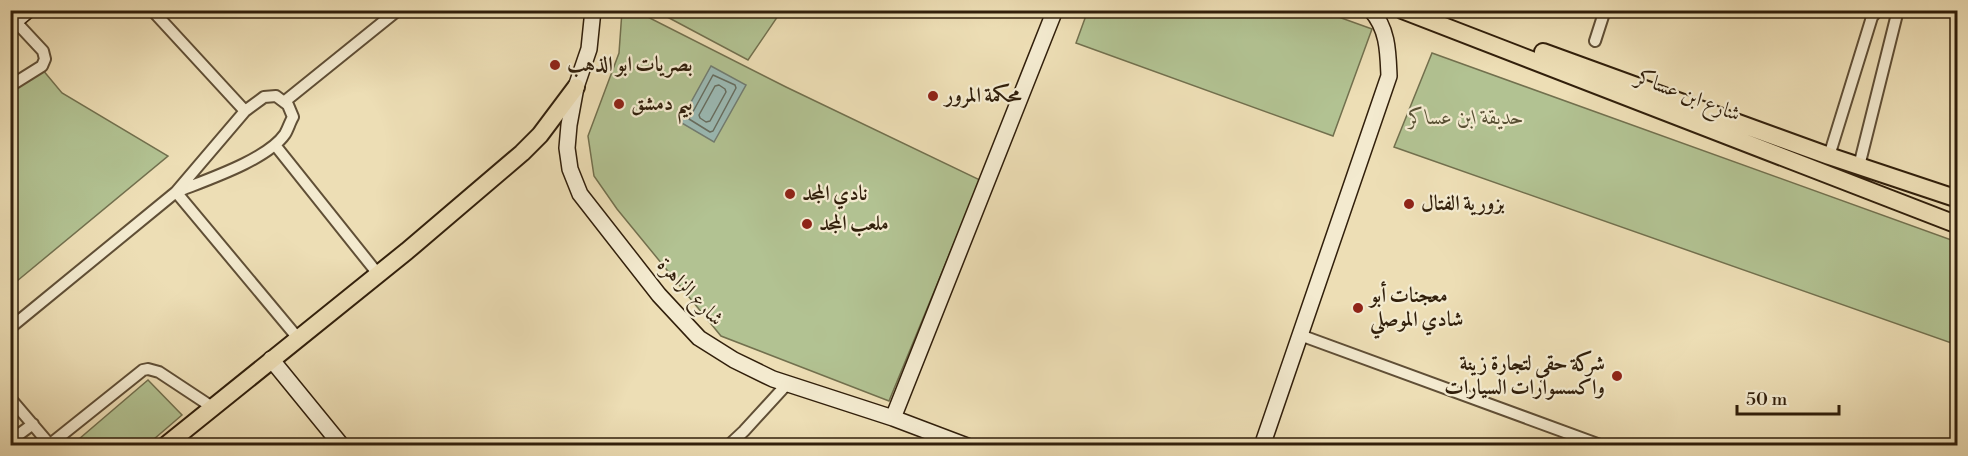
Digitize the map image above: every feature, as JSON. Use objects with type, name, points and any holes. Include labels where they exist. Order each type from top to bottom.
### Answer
[{"type":"main road","points":[[13,23],[28,10]]},
{"type":"main road","name":"شارع الزاهرة","points":[[593,10],[588,49],[576,87],[567,148],[570,169],[580,194],[650,285],[699,338],[744,365],[773,379],[893,418],[967,446]]},
{"type":"main road","points":[[893,418],[1055,10]]},
{"type":"main road","points":[[1262,446],[1389,76],[1387,41],[1380,22],[1371,10]]},
{"type":"main road","name":"شارع ابن عساكر","points":[[1402,10],[1958,225]]},
{"type":"main road","name":"شارع ابن عساكر","points":[[1426,10],[1829,156],[1958,199]]},
{"type":"main road","name":"شارع الزاهرة","points":[[165,446],[297,337],[378,274],[522,153],[543,131],[576,87]]},
{"type":"main road","points":[[271,359],[342,446]]},
{"type":"street","points":[[153,10],[245,111]]},
{"type":"street","points":[[284,102],[398,10]]},
{"type":"street","points":[[1595,41],[1605,10]]},
{"type":"street","points":[[1829,156],[1872,17],[1878,10]]},
{"type":"street","points":[[1859,166],[1898,10]]},
{"type":"street","points":[[10,86],[42,66],[45,59],[43,51],[13,23]]},
{"type":"street","points":[[10,328],[176,192],[245,111],[264,98],[276,96],[288,105],[293,117],[285,134],[275,145],[233,169],[176,192]]},
{"type":"street","points":[[275,145],[378,274]]},
{"type":"street","points":[[176,192],[297,337]]},
{"type":"street","points":[[1300,335],[1603,446]]},
{"type":"street","points":[[10,398],[50,445],[148,369],[159,372],[212,407]]},
{"type":"street","points":[[728,446],[787,384]]},
{"type":"street","points":[[10,441],[33,424]]},
{"type":"green space","points":[[1088,10],[1322,11],[1372,29],[1333,136],[1076,43]]},
{"type":"green space","name":"نادي المجد","points":[[622,11],[636,11],[786,87],[980,180],[889,401],[721,336],[617,209],[594,176],[588,136],[619,53]]},
{"type":"green space","points":[[656,11],[780,11],[748,60]]},
{"type":"green space","name":"حديقة ابن عساكر","points":[[1432,53],[1957,242],[1957,345],[1394,147]]},
{"type":"green space","points":[[42,69],[62,93],[168,156],[11,286],[11,90]]},
{"type":"green space","points":[[148,380],[182,415],[147,445],[72,445]]},
{"type":"water","points":[[711,66],[746,85],[714,142],[680,122]]},
{"type":"place","name":"بصريات ابو الذهب","points":[[555,65]]},
{"type":"place","name":"محكمة المرور","points":[[933,96]]},
{"type":"place","name":"بيم دمشق","points":[[619,104]]},
{"type":"place","name":"نادي المجد","points":[[790,194]]},
{"type":"place","name":"بزورية الفتال","points":[[1409,204]]},
{"type":"place","name":"ملعب المجد","points":[[807,224]]},
{"type":"place","name":"معجنات أبو شادي الموصلي","points":[[1358,308]]},
{"type":"place","name":"شركة حقي لتجارة زينة واكسسوارات السيارات","points":[[1617,376]]}]
